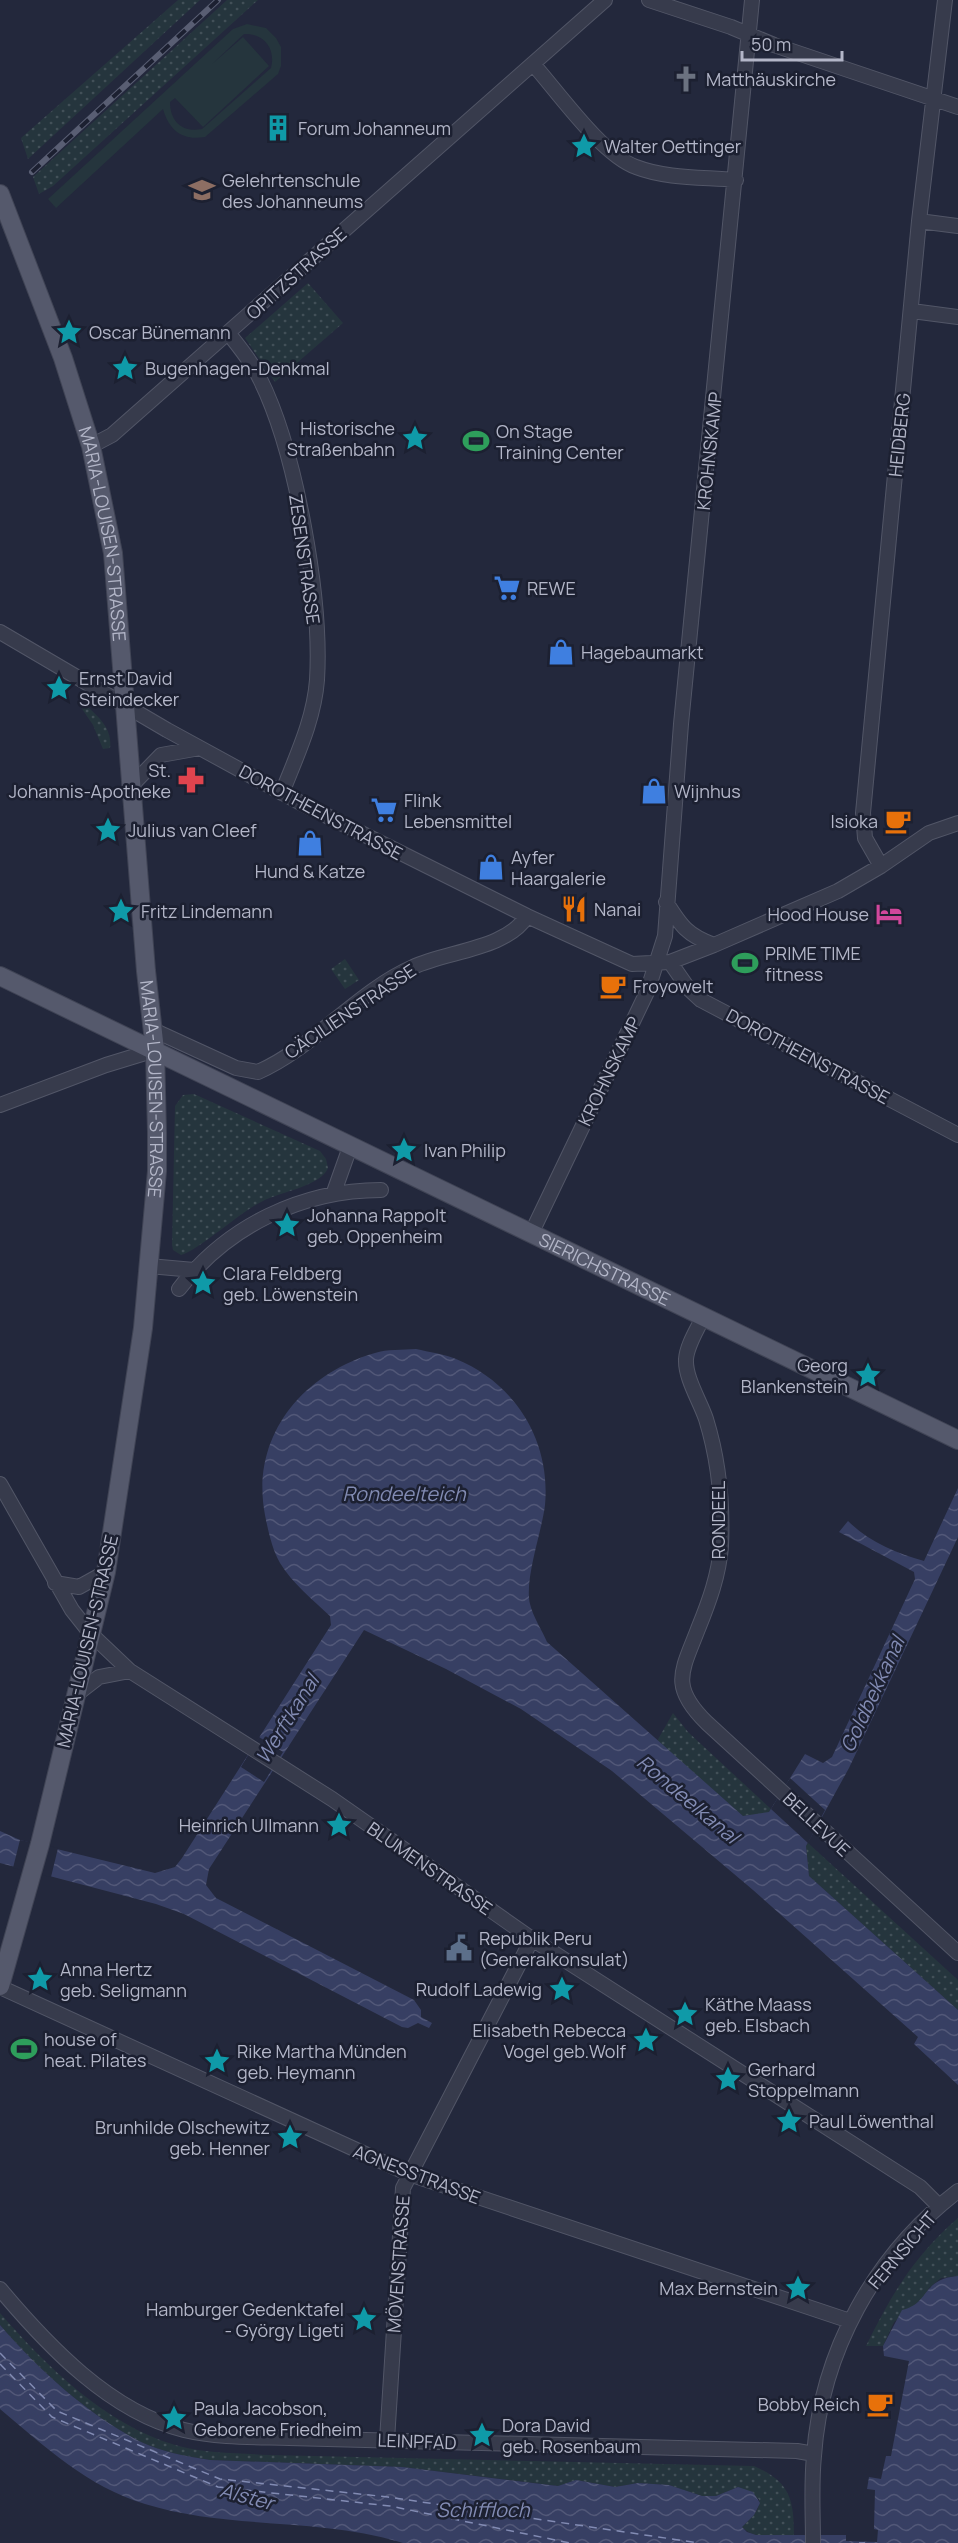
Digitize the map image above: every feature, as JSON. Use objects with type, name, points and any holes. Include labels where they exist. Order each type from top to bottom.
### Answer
[{"type":"main road","name":"MARIA-LOUISEN-STRASSE","points":[[0,194],[63,358],[91,446],[113,553],[155,1050],[157,1171],[141,1342],[106,1572],[40,1844],[0,1986]]},
{"type":"main road","name":"SIERICHSTRASSE","points":[[0,976],[958,1440]]},
{"type":"street","name":"OPITZSTRASSE","points":[[91,446],[112,435],[229,334],[381,196],[605,0]]},
{"type":"street","points":[[649,0],[958,107]]},
{"type":"street","name":"KROHNSKAMP","points":[[531,1234],[647,992],[665,936],[681,724],[752,0]]},
{"type":"street","name":"HEIDBERG","points":[[881,867],[865,838],[863,813],[919,221],[945,0]]},
{"type":"street","points":[[533,64],[605,146],[623,161],[649,171],[736,180]]},
{"type":"street","points":[[919,221],[958,226]]},
{"type":"street","points":[[912,311],[958,317]]},
{"type":"street","name":"ZESENSTRASSE","points":[[229,334],[260,378],[286,446],[314,598],[316,681],[306,733],[282,793]]},
{"type":"street","name":"DOROTHEENSTRASSE","points":[[0,632],[282,793],[618,959],[655,965]]},
{"type":"street","points":[[133,784],[161,755],[200,748]]},
{"type":"street","points":[[655,965],[670,962],[714,945],[838,891],[881,867],[929,833],[958,823]]},
{"type":"street","points":[[666,902],[685,930],[695,938],[714,945]]},
{"type":"street","name":"CÄCILIENSTRASSE","points":[[236,1068],[251,1072],[264,1069],[397,975],[426,962],[507,937],[520,929],[527,916]]},
{"type":"street","name":"DOROTHEENSTRASSE","points":[[670,962],[688,988],[701,1000],[958,1135]]},
{"type":"street","points":[[152,1029],[236,1068],[250,1099]]},
{"type":"street","points":[[0,1105],[106,1065],[155,1050]]},
{"type":"street","points":[[334,1192],[351,1147]]},
{"type":"street","points":[[179,1289],[194,1270],[235,1236],[289,1206],[334,1192],[381,1190]]},
{"type":"street","points":[[149,1266],[194,1270]]},
{"type":"street","name":"RONDEEL","points":[[684,1689],[684,1660],[715,1582],[721,1545],[722,1501],[717,1463],[706,1421],[686,1364],[688,1350],[703,1317]]},
{"type":"street","name":"BLUMENSTRASSE","points":[[0,1484],[72,1610],[91,1634],[130,1671],[276,1763],[532,1939],[920,2187],[939,2206]]},
{"type":"street","points":[[56,1583],[79,1587],[106,1572]]},
{"type":"street","points":[[76,1694],[99,1677],[130,1671]]},
{"type":"street","name":"BELLEVUE","points":[[684,1689],[690,1705],[699,1716],[817,1825],[955,1943]]},
{"type":"street","name":"MÖVENSTRASSE","points":[[387,2440],[400,2206],[409,2174],[532,1939]]},
{"type":"street","name":"AGNESSTRASSE","points":[[0,1986],[409,2174],[850,2321]]},
{"type":"street","name":"FERNSICHT","points":[[813,2540],[814,2454],[830,2374],[850,2321],[892,2256],[939,2206],[958,2191]]},
{"type":"street","name":"LEINPFAD","points":[[0,2289],[36,2329],[83,2373],[132,2408],[154,2420],[211,2435],[796,2451],[814,2454]]},
{"type":"shaded area","points":[[178,0],[200,0],[28,159],[21,138]]},
{"type":"shaded area","points":[[227,0],[258,0],[53,186],[39,194],[33,177]]},
{"type":"shaded area","points":[[247,24],[266,28],[276,38],[281,47],[281,66],[278,74],[205,137],[190,137],[178,132],[169,123],[163,109],[56,208],[48,199],[233,29]],"holes":[[[244,34],[263,39],[270,49],[271,68],[202,129],[189,129],[179,124],[172,115],[171,109],[170,102],[175,98],[203,127],[269,66],[243,37],[211,65]]]},
{"type":"shaded area","points":[[308,283],[343,323],[275,382],[245,338]]},
{"type":"shaded area","points":[[83,703],[106,728],[110,748],[103,749],[93,725],[80,706]]},
{"type":"shaded area","points":[[345,959],[359,980],[345,989],[331,969]]},
{"type":"shaded area","points":[[194,1094],[320,1151],[326,1159],[328,1168],[324,1174],[309,1184],[254,1206],[198,1246],[181,1255],[173,1250],[172,1245],[175,1106],[183,1095]]},
{"type":"shaded area","points":[[673,1713],[688,1732],[771,1809],[768,1813],[743,1816],[657,1741]]},
{"type":"shaded area","points":[[808,1843],[958,1980],[958,2010],[809,1876],[806,1846]]},
{"type":"shaded area","points":[[958,2218],[958,2276],[941,2278],[929,2288],[924,2297],[894,2322],[883,2346],[866,2346],[905,2277],[942,2232]]},
{"type":"shaded area","points":[[0,2313],[58,2373],[101,2408],[149,2436],[175,2445],[211,2452],[271,2455],[754,2466],[775,2478],[788,2493],[793,2512],[794,2536],[760,2536],[742,2527],[757,2511],[759,2499],[738,2487],[716,2496],[702,2496],[669,2485],[638,2483],[615,2487],[576,2480],[559,2486],[402,2467],[210,2460],[165,2451],[147,2445],[119,2430],[64,2389],[0,2325]]},
{"type":"water","points":[[416,1349],[456,1359],[496,1383],[525,1417],[535,1437],[542,1459],[545,1505],[531,1569],[529,1594],[533,1614],[547,1642],[743,1816],[769,1812],[805,1754],[823,1763],[832,1757],[915,1579],[914,1572],[839,1532],[848,1521],[883,1546],[924,1561],[958,1488],[958,1537],[849,1768],[806,1846],[809,1876],[958,2010],[958,2085],[914,2044],[918,2037],[753,1890],[612,1771],[521,1709],[446,1669],[364,1630],[209,1869],[206,1885],[216,1898],[414,2000],[421,2010],[421,2017],[432,2023],[429,2028],[418,2023],[408,2028],[402,2027],[184,1914],[156,1904],[0,1863],[0,1831],[20,1840],[155,1873],[175,1867],[331,1625],[330,1616],[303,1591],[285,1570],[277,1558],[271,1539],[265,1515],[262,1487],[266,1460],[274,1435],[287,1413],[304,1393],[325,1376],[375,1353]]},
{"type":"water","points":[[958,2276],[958,2543],[403,2543],[339,2530],[209,2517],[145,2504],[104,2487],[68,2464],[0,2409],[0,2325],[47,2374],[82,2404],[139,2441],[174,2453],[210,2460],[402,2467],[558,2486],[576,2480],[615,2487],[638,2483],[669,2485],[702,2496],[716,2496],[738,2487],[753,2492],[760,2503],[754,2515],[742,2527],[747,2532],[756,2535],[846,2535],[846,2541],[877,2542],[878,2530],[874,2529],[875,2490],[867,2489],[869,2477],[881,2479],[886,2456],[891,2456],[909,2361],[884,2356],[883,2346],[902,2310],[917,2303],[931,2286],[946,2278]]},
{"type":"pier","points":[[259,1737],[283,1752],[264,1782],[241,1767]]},
{"type":"pier","points":[[790,1778],[825,1810],[808,1843],[771,1809]]},
{"type":"pier","points":[[20,1840],[58,1848],[51,1877],[13,1868]]},
{"type":"ferry route","points":[[0,2353],[57,2411],[220,2479],[388,2497],[699,2543]]},
{"type":"ferry route","points":[[0,2364],[52,2417],[218,2487],[390,2506],[570,2543]]},
{"type":"ferry route","points":[[859,2543],[865,2543]]},
{"type":"railway","points":[[32,172],[218,0]]},
{"type":"place","name":"Matthäuskirche","points":[[686,79]]},
{"type":"place","name":"Forum Johanneum","points":[[278,128]]},
{"type":"place","name":"Walter Oettinger","points":[[584,146]]},
{"type":"place","name":"Gelehrtenschule des Johanneums","points":[[202,190]]},
{"type":"place","name":"Oscar Bünemann","points":[[69,332]]},
{"type":"place","name":"Bugenhagen-Denkmal","points":[[125,368]]},
{"type":"place","name":"Historische Straßenbahn","points":[[415,438]]},
{"type":"place","name":"On Stage Training Center","points":[[476,441]]},
{"type":"place","name":"REWE","points":[[507,588]]},
{"type":"place","name":"Hagebaumarkt","points":[[561,652]]},
{"type":"place","name":"Ernst David Steindecker","points":[[59,688]]},
{"type":"place","name":"St. Johannis-Apotheke","points":[[191,780]]},
{"type":"place","name":"Wijnhus","points":[[654,791]]},
{"type":"place","name":"Flink Lebensmittel","points":[[384,810]]},
{"type":"place","name":"Isioka","points":[[898,821]]},
{"type":"place","name":"Julius van Cleef","points":[[108,830]]},
{"type":"place","name":"Hund & Katze","points":[[310,843]]},
{"type":"place","name":"Ayfer Haargalerie","points":[[491,867]]},
{"type":"place","name":"Nanai","points":[[574,909]]},
{"type":"place","name":"Fritz Lindemann","points":[[121,911]]},
{"type":"place","name":"Hood House","points":[[889,914]]},
{"type":"place","name":"PRIME TIME fitness","points":[[745,963]]},
{"type":"place","name":"Froyowelt","points":[[613,986]]},
{"type":"place","name":"Ivan Philip","points":[[404,1150]]},
{"type":"place","name":"Johanna Rappolt geb. Oppenheim","points":[[287,1225]]},
{"type":"place","name":"Clara Feldberg geb. Löwenstein","points":[[203,1283]]},
{"type":"place","name":"Georg Blankenstein","points":[[868,1375]]},
{"type":"place","name":"Heinrich Ullmann","points":[[339,1825]]},
{"type":"place","name":"Republik Peru (Generalkonsulat)","points":[[459,1948]]},
{"type":"place","name":"Anna Hertz geb. Seligmann","points":[[40,1979]]},
{"type":"place","name":"Rudolf Ladewig","points":[[562,1989]]},
{"type":"place","name":"Käthe Maass geb. Elsbach","points":[[685,2014]]},
{"type":"place","name":"Elisabeth Rebecca Vogel geb.Wolf","points":[[646,2040]]},
{"type":"place","name":"house of heat. Pilates","points":[[24,2049]]},
{"type":"place","name":"Rike Martha Münden geb. Heymann","points":[[217,2061]]},
{"type":"place","name":"Gerhard Stoppelmann","points":[[728,2079]]},
{"type":"place","name":"Paul Löwenthal","points":[[789,2121]]},
{"type":"place","name":"Brunhilde Olschewitz geb. Henner","points":[[290,2137]]},
{"type":"place","name":"Max Bernstein","points":[[798,2288]]},
{"type":"place","name":"Hamburger Gedenktafel - György Ligeti","points":[[364,2319]]},
{"type":"place","name":"Bobby Reich","points":[[880,2404]]},
{"type":"place","name":"Paula Jacobson, Geborene Friedheim","points":[[174,2418]]},
{"type":"place","name":"Dora David geb. Rosenbaum","points":[[482,2435]]},
{"type":"water label","name":"Rondeelteich","points":[[404,1493]]},
{"type":"water label","name":"Goldbekkanal","points":[[872,1694]]},
{"type":"water label","name":"Werftkanal","points":[[287,1719]]},
{"type":"water label","name":"Rondeelkanal","points":[[688,1799]]},
{"type":"water label","name":"Alster","points":[[247,2496]]},
{"type":"water label","name":"Schiffloch","points":[[483,2509]]}]
